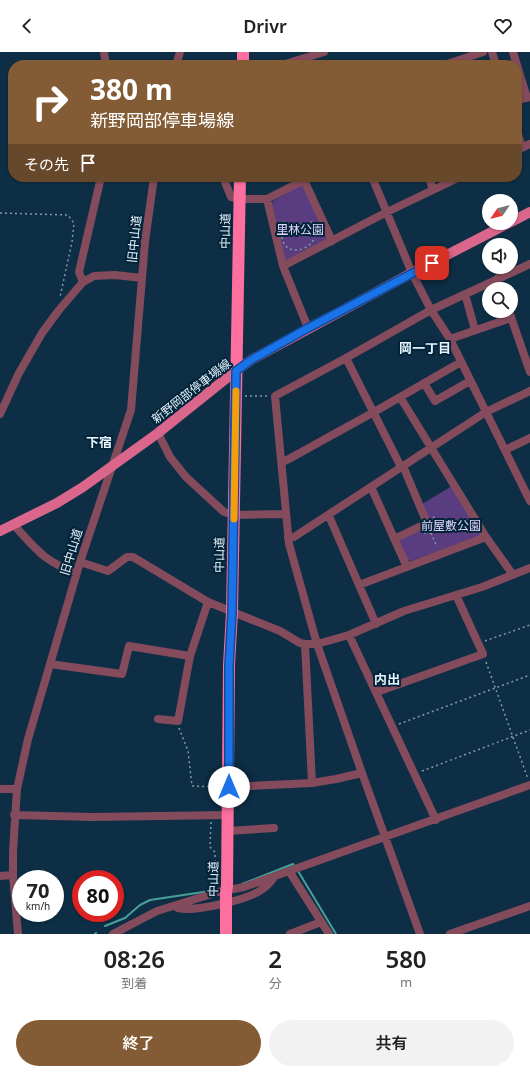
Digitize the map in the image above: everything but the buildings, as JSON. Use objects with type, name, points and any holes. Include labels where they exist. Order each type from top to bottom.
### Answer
[{"type":"highway","name":"中山道","points":[[226,934],[224,891],[229,787],[229,666],[232,612],[240,182]]},
{"type":"main road","name":"新野岡部停車場線","points":[[518,218],[530,212]]},
{"type":"main road","name":"新野岡部停車場線","points":[[0,531],[57,503],[83,487],[158,434],[251,360],[412,272],[494,230]]},
{"type":"street","points":[[298,56],[324,52]]},
{"type":"street","points":[[460,60],[483,52]]},
{"type":"street","points":[[522,76],[529,97]]},
{"type":"street","points":[[83,282],[79,272],[100,182]]},
{"type":"street","name":"旧中山道","points":[[13,870],[14,815],[17,789],[28,739],[96,510],[114,464],[131,410],[142,278],[153,182]]},
{"type":"street","points":[[225,182],[230,197],[240,199],[267,199],[299,182]]},
{"type":"street","points":[[309,182],[332,241]]},
{"type":"street","points":[[374,182],[412,272],[431,310],[450,339],[530,502]]},
{"type":"street","points":[[431,182],[433,190]]},
{"type":"street","points":[[283,266],[387,212],[450,182]]},
{"type":"street","points":[[267,199],[284,270],[308,328]]},
{"type":"street","points":[[420,934],[317,644],[288,544],[275,396],[431,310],[530,264]]},
{"type":"street","points":[[0,414],[19,373],[42,333],[83,282],[94,276],[116,275],[142,278]]},
{"type":"street","points":[[498,278],[499,282]]},
{"type":"street","points":[[465,294],[475,330]]},
{"type":"street","points":[[450,339],[501,318]]},
{"type":"street","points":[[511,318],[530,372]]},
{"type":"street","points":[[346,358],[402,466],[427,523],[394,539]]},
{"type":"street","points":[[282,462],[374,412],[461,362]]},
{"type":"street","points":[[424,383],[435,400],[470,381]]},
{"type":"street","points":[[288,538],[294,537],[329,516],[402,466],[486,412],[530,391]]},
{"type":"street","points":[[400,397],[486,537],[513,574]]},
{"type":"street","points":[[158,434],[170,457],[186,477],[224,512],[234,515],[286,514]]},
{"type":"street","points":[[504,450],[530,438]]},
{"type":"street","points":[[371,487],[407,567]]},
{"type":"street","points":[[329,516],[376,624]]},
{"type":"street","points":[[13,524],[46,559],[61,567],[77,572]]},
{"type":"street","points":[[359,585],[486,537]]},
{"type":"street","points":[[80,562],[108,571],[126,557],[133,557],[208,602],[280,631],[300,643],[305,644],[317,644],[349,635],[404,611],[456,595],[530,568]]},
{"type":"street","points":[[377,692],[482,654],[456,595]]},
{"type":"street","points":[[158,719],[178,721],[190,656],[208,602]]},
{"type":"street","points":[[349,635],[436,820]]},
{"type":"street","points":[[305,644],[312,783]]},
{"type":"street","points":[[50,664],[122,674],[129,646],[190,656]]},
{"type":"street","points":[[229,787],[312,783],[362,773]]},
{"type":"street","points":[[113,934],[157,912],[218,892],[244,888],[530,785]]},
{"type":"street","points":[[0,789],[17,789]]},
{"type":"street","points":[[14,815],[93,817],[228,815]]},
{"type":"street","points":[[228,831],[274,828]]},
{"type":"street","points":[[289,871],[329,934]]},
{"type":"street","points":[[0,876],[12,875]]},
{"type":"street","points":[[174,907],[187,908],[224,891],[239,900],[261,891],[275,876]]},
{"type":"street","points":[[450,934],[530,906]]},
{"type":"street","name":"旧中山道","points":[[17,922],[18,934]]},
{"type":"street","points":[[290,934],[321,922]]},
{"type":"path","points":[[0,213],[68,215],[74,223],[72,242],[61,290],[59,310]]},
{"type":"path","points":[[283,222],[296,228],[304,227],[312,222],[315,226],[316,236],[313,241],[306,248],[298,251],[291,250],[287,247],[283,241],[281,231],[283,222]]},
{"type":"path","points":[[244,396],[275,396]]},
{"type":"path","points":[[431,533],[440,554]]},
{"type":"path","points":[[478,643],[530,625]]},
{"type":"path","points":[[482,654],[530,785]]},
{"type":"path","points":[[393,726],[530,675]]},
{"type":"path","points":[[178,721],[178,725],[188,751],[192,786],[229,787]]},
{"type":"path","points":[[414,774],[530,730]]},
{"type":"path","points":[[211,816],[210,847],[215,852],[224,891]]},
{"type":"green space","name":"里林公園","points":[[301,185],[304,187],[327,239],[285,261],[272,203]]},
{"type":"green space","name":"前屋敷公園","points":[[452,486],[481,534],[480,536],[410,561],[406,559],[398,539],[430,524],[422,504]]},
{"type":"waterway","points":[[242,884],[293,864],[294,866]]},
{"type":"waterway","points":[[298,871],[336,934]]},
{"type":"waterway","points":[[105,926],[125,918],[140,905],[150,900],[210,891]]},
{"type":"slow traffic","points":[[234,519],[236,391]]},
{"type":"district","name":"岡一丁目","points":[[425,348]]},
{"type":"district","name":"下宿","points":[[99,442]]},
{"type":"district","name":"内出","points":[[387,679]]},
{"type":"route","points":[[229,787],[229,666],[232,612],[236,371],[251,360],[308,328],[432,263]]}]
